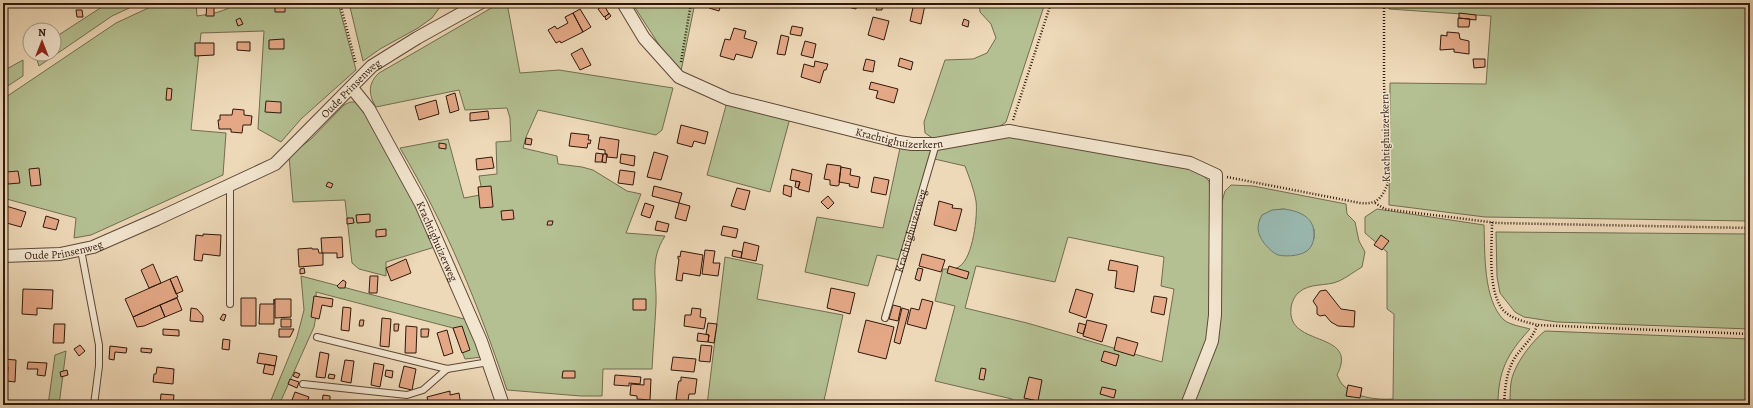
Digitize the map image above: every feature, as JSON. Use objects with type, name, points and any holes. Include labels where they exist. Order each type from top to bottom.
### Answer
[{"type":"street","name":"Oude Prinsenweg","points":[[3,256],[60,254],[92,247],[275,164],[352,88],[362,75],[393,52],[463,7],[480,3]]},
{"type":"street","name":"Krachtighuizerkern","points":[[623,3],[644,38],[679,77],[728,99],[899,142],[912,144],[936,144],[1009,131],[1190,164],[1216,175]]},
{"type":"street","name":"Krachtighuizerweg","points":[[352,88],[369,109],[421,204],[481,340],[503,405]]},
{"type":"street","points":[[1187,405],[1213,334],[1215,315],[1216,175]]},
{"type":"lane","name":"Krachtighuizerweg","points":[[885,318],[936,144]]},
{"type":"lane","points":[[230,184],[230,304]]},
{"type":"lane","points":[[81,250],[99,345],[99,366],[94,405]]},
{"type":"lane","points":[[317,337],[447,370],[489,362]]},
{"type":"lane","points":[[303,384],[407,395],[423,390],[447,370]]},
{"type":"path","points":[[340,3],[356,65],[362,75]]},
{"type":"path","points":[[679,77],[691,3]]},
{"type":"path","points":[[1009,131],[1051,3]]},
{"type":"path","name":"Krachtighuizerkern","points":[[1375,203],[1383,197],[1388,183],[1384,84],[1384,3]]},
{"type":"path","points":[[1216,175],[1360,203],[1375,203],[1385,209],[1430,216],[1492,222],[1750,228]]},
{"type":"path","points":[[1492,222],[1492,274],[1495,295],[1503,310],[1517,319],[1537,325],[1750,334]]},
{"type":"path","points":[[1504,405],[1505,382],[1515,357],[1535,331],[1537,325]]},
{"type":"green space","points":[[108,3],[140,3],[112,16],[62,50],[62,33]]},
{"type":"green space","points":[[159,3],[196,3],[197,16],[223,11],[237,3],[338,3],[356,70],[301,119],[281,142],[258,129],[264,31],[201,33],[191,130],[226,133],[223,175],[91,235],[74,238],[76,218],[3,198],[3,99],[58,62],[62,62],[62,59],[116,23]]},
{"type":"green space","points":[[349,3],[443,3],[432,18],[363,61]]},
{"type":"green space","points":[[500,3],[507,3],[520,73],[559,70],[673,88],[662,130],[656,135],[538,110],[526,137],[523,148],[557,156],[558,164],[593,170],[627,191],[641,194],[626,233],[665,236],[660,245],[655,262],[656,304],[652,369],[603,369],[602,396],[581,396],[507,390],[473,297],[447,236],[417,177],[400,148],[448,139],[464,198],[480,195],[482,191],[479,176],[497,174],[496,142],[511,141],[510,118],[507,108],[465,110],[459,90],[376,107],[373,102],[370,89],[375,77],[379,73]]},
{"type":"green space","points":[[632,3],[695,3],[680,76],[678,74]]},
{"type":"green space","points":[[910,3],[948,3],[939,7]]},
{"type":"green space","points":[[979,3],[1045,3],[1006,122],[996,129],[934,139],[925,133],[924,122],[945,60],[973,59],[987,53],[996,38],[991,24],[980,12]]},
{"type":"green space","points":[[1390,3],[1750,3],[1750,221],[1485,217],[1389,205],[1390,83],[1486,84],[1491,16],[1389,9]]},
{"type":"green space","points":[[22,61],[23,62],[23,76],[3,89],[3,71]]},
{"type":"green space","points":[[38,62],[45,62],[39,66]]},
{"type":"green space","points":[[350,102],[355,102],[360,106],[413,195],[438,246],[386,262],[386,276],[359,269],[352,263],[345,200],[293,202],[289,156],[311,139],[344,105]]},
{"type":"green space","points":[[727,102],[790,118],[770,192],[707,175]]},
{"type":"green space","points":[[1029,136],[1198,171],[1209,181],[1211,192],[1210,323],[1208,345],[1182,405],[1012,405],[1012,399],[935,381],[955,306],[935,301],[943,269],[956,268],[965,261],[974,235],[976,201],[965,166],[930,158],[904,261],[877,255],[868,286],[805,272],[817,217],[883,228],[900,148],[923,150],[960,146],[992,137]],"holes":[[[1068,237],[1164,257],[1161,286],[1174,289],[1162,362],[1027,323],[965,308],[976,266],[1055,282]]]},
{"type":"green space","points":[[1231,185],[1253,186],[1346,204],[1347,214],[1355,222],[1359,241],[1365,252],[1362,267],[1339,281],[1308,287],[1298,293],[1292,303],[1291,309],[1293,321],[1300,329],[1331,345],[1339,351],[1341,361],[1337,375],[1343,385],[1360,396],[1381,399],[1393,399],[1394,314],[1387,309],[1387,252],[1365,233],[1365,217],[1377,209],[1484,225],[1486,276],[1492,301],[1504,320],[1513,325],[1530,329],[1515,347],[1505,364],[1498,393],[1498,405],[1192,405],[1196,392],[1216,348],[1221,205],[1225,191]],"holes":[[[1284,209],[1314,229],[1314,239],[1259,221],[1266,213]]]},
{"type":"green space","points":[[1496,232],[1750,234],[1750,329],[1557,322],[1524,317],[1515,312],[1500,293],[1497,277]]},
{"type":"green space","points":[[725,257],[763,265],[757,299],[843,315],[823,405],[707,405]]},
{"type":"green space","points":[[301,276],[468,320],[482,357],[465,359],[453,328],[316,292],[317,311],[314,327],[279,405],[269,405],[297,337],[304,310]]},
{"type":"green space","points":[[1545,331],[1750,339],[1750,405],[1510,405],[1511,383],[1515,369],[1529,347]]},
{"type":"green space","points":[[66,351],[59,405],[48,405],[55,355]]},
{"type":"water","points":[[1284,209],[1300,213],[1311,223],[1314,234],[1313,241],[1310,248],[1304,253],[1290,256],[1278,255],[1264,243],[1260,236],[1258,226],[1262,215],[1272,210]]},
{"type":"building","points":[[207,3],[214,3],[214,16],[206,16]]},
{"type":"building","points":[[710,3],[726,3],[726,6],[721,4],[719,11],[709,8]]},
{"type":"building","points":[[849,3],[857,3],[856,9],[848,7]]},
{"type":"building","points":[[878,3],[883,3],[882,10],[876,10]]},
{"type":"building","points":[[914,3],[925,5],[921,24],[910,21]]},
{"type":"building","points":[[275,5],[285,5],[285,12],[275,12]]},
{"type":"building","points":[[604,5],[609,14],[604,17],[598,9]]},
{"type":"building","points":[[580,9],[591,27],[583,32],[573,13]]},
{"type":"building","points":[[76,10],[82,10],[83,17],[77,17]]},
{"type":"building","points":[[573,13],[583,32],[561,43],[560,41],[556,43],[548,30],[555,26],[557,29],[568,23],[565,17]]},
{"type":"building","points":[[609,13],[611,16],[606,20],[605,17]]},
{"type":"building","points":[[1459,13],[1476,15],[1476,20],[1459,18]]},
{"type":"building","points":[[873,17],[889,21],[884,40],[868,35]]},
{"type":"building","points":[[240,18],[243,24],[238,26],[236,20]]},
{"type":"building","points":[[1458,18],[1470,19],[1469,27],[1458,27]]},
{"type":"building","points":[[964,19],[969,21],[968,27],[962,25]]},
{"type":"building","points":[[792,26],[803,28],[801,36],[790,34]]},
{"type":"building","points":[[734,28],[746,31],[744,38],[757,42],[752,58],[736,54],[734,60],[720,56],[725,39],[730,40]]},
{"type":"building","points":[[1447,32],[1459,33],[1460,39],[1469,41],[1469,54],[1454,52],[1454,49],[1440,50],[1441,35],[1447,36]]},
{"type":"building","points":[[781,35],[789,37],[785,55],[777,54]]},
{"type":"building","points":[[284,39],[284,49],[269,49],[269,40]]},
{"type":"building","points":[[805,41],[816,44],[813,58],[801,55]]},
{"type":"building","points":[[237,42],[250,42],[250,51],[237,50]]},
{"type":"building","points":[[195,43],[214,43],[214,55],[195,56]]},
{"type":"building","points":[[582,48],[591,65],[580,70],[571,54]]},
{"type":"building","points":[[900,58],[913,62],[911,70],[898,66]]},
{"type":"building","points":[[866,59],[875,61],[873,72],[863,70]]},
{"type":"building","points":[[1473,59],[1485,59],[1485,67],[1474,68]]},
{"type":"building","points":[[815,61],[828,64],[826,70],[824,70],[820,83],[801,77],[804,64],[814,67]]},
{"type":"building","points":[[871,82],[898,89],[894,103],[876,98],[878,91],[869,89]]},
{"type":"building","points":[[167,88],[172,89],[171,100],[166,100]]},
{"type":"building","points":[[455,93],[459,110],[450,113],[446,96]]},
{"type":"building","points":[[436,100],[439,114],[419,120],[415,106]]},
{"type":"building","points":[[266,101],[281,102],[281,113],[265,112]]},
{"type":"building","points":[[233,109],[244,110],[244,115],[252,116],[251,125],[243,125],[242,133],[231,132],[231,129],[219,129],[218,120],[220,120],[220,115],[232,115]]},
{"type":"building","points":[[488,111],[489,119],[470,121],[470,113]]},
{"type":"building","points":[[681,125],[708,132],[705,144],[694,141],[692,147],[677,143]]},
{"type":"building","points":[[571,133],[589,135],[588,140],[591,140],[590,144],[588,143],[587,148],[569,146]]},
{"type":"building","points":[[600,137],[619,140],[617,158],[607,157],[605,150],[598,149]]},
{"type":"building","points":[[526,138],[532,139],[531,145],[525,144]]},
{"type":"building","points":[[439,143],[446,144],[446,149],[439,148]]},
{"type":"building","points":[[654,152],[668,156],[661,180],[647,177]]},
{"type":"building","points":[[596,153],[603,154],[602,162],[595,162]]},
{"type":"building","points":[[603,154],[607,154],[606,163],[602,162]]},
{"type":"building","points":[[621,154],[635,156],[634,166],[620,163]]},
{"type":"building","points":[[492,157],[494,168],[477,170],[476,159]]},
{"type":"building","points":[[827,164],[841,166],[839,185],[830,185],[830,180],[824,179]]},
{"type":"building","points":[[841,167],[851,169],[850,175],[860,177],[858,188],[849,186],[850,184],[839,182]]},
{"type":"building","points":[[39,168],[41,185],[31,186],[29,169]]},
{"type":"building","points":[[792,169],[812,174],[809,192],[798,189],[800,182],[790,180]]},
{"type":"building","points":[[620,170],[635,172],[633,185],[618,183]]},
{"type":"building","points":[[18,171],[20,183],[8,184],[6,172]]},
{"type":"building","points":[[874,177],[889,180],[886,195],[871,192]]},
{"type":"building","points":[[796,181],[800,182],[798,188],[795,187]]},
{"type":"building","points":[[328,182],[333,184],[331,188],[326,186]]},
{"type":"building","points":[[784,185],[792,187],[791,197],[783,194]]},
{"type":"building","points":[[491,186],[493,207],[480,208],[478,187]]},
{"type":"building","points":[[654,186],[682,193],[679,203],[652,196]]},
{"type":"building","points":[[737,188],[750,191],[745,210],[731,206]]},
{"type":"building","points":[[828,196],[834,203],[828,209],[821,202]]},
{"type":"building","points":[[939,201],[953,205],[952,208],[962,209],[956,231],[934,225]]},
{"type":"building","points":[[645,203],[654,206],[650,218],[641,215]]},
{"type":"building","points":[[679,203],[690,206],[686,221],[675,218]]},
{"type":"building","points":[[6,206],[26,212],[21,227],[3,222]]},
{"type":"building","points":[[513,210],[514,219],[502,220],[501,211]]},
{"type":"building","points":[[370,214],[370,222],[357,223],[356,215]]},
{"type":"building","points":[[46,216],[59,220],[56,230],[43,227]]},
{"type":"building","points":[[347,218],[353,218],[354,223],[347,224]]},
{"type":"building","points":[[548,221],[553,221],[552,225],[547,225]]},
{"type":"building","points":[[657,221],[669,224],[667,232],[655,230]]},
{"type":"building","points":[[723,226],[738,229],[736,238],[721,235]]},
{"type":"building","points":[[386,229],[386,236],[376,237],[376,230]]},
{"type":"building","points":[[203,234],[221,235],[220,256],[203,254],[202,261],[194,260],[196,235],[203,236]]},
{"type":"building","points":[[1381,235],[1389,241],[1382,250],[1374,245]]},
{"type":"building","points":[[342,237],[343,257],[337,258],[337,253],[322,253],[321,238]]},
{"type":"building","points":[[744,242],[759,246],[756,261],[741,258]]},
{"type":"building","points":[[298,249],[318,249],[319,253],[323,253],[323,265],[299,267]]},
{"type":"building","points":[[705,250],[715,251],[713,263],[720,263],[718,276],[702,274]]},
{"type":"building","points":[[733,250],[742,252],[741,258],[732,256]]},
{"type":"building","points":[[681,251],[703,255],[700,276],[683,273],[682,281],[676,280],[679,259],[678,256],[680,257]]},
{"type":"building","points":[[922,254],[945,260],[941,272],[919,266]]},
{"type":"building","points":[[406,259],[411,273],[391,281],[386,268]]},
{"type":"building","points":[[1110,260],[1138,266],[1134,292],[1115,288],[1117,271],[1108,270]]},
{"type":"building","points":[[153,264],[161,283],[149,288],[141,270]]},
{"type":"building","points":[[949,266],[969,272],[967,279],[947,273]]},
{"type":"building","points":[[304,268],[305,273],[300,274],[300,269]]},
{"type":"building","points":[[918,268],[923,269],[920,281],[915,279]]},
{"type":"building","points":[[177,276],[183,291],[176,294],[170,279]]},
{"type":"building","points":[[370,276],[378,276],[377,293],[369,293]]},
{"type":"building","points":[[170,279],[178,297],[133,317],[125,299]]},
{"type":"building","points":[[343,280],[346,282],[345,288],[339,288],[337,286]]},
{"type":"building","points":[[831,288],[855,293],[850,314],[827,308]]},
{"type":"building","points":[[23,289],[53,290],[52,309],[37,308],[37,315],[22,314]]},
{"type":"building","points":[[1076,289],[1093,294],[1086,318],[1069,312]]},
{"type":"building","points":[[1326,290],[1341,309],[1355,311],[1354,327],[1338,326],[1331,322],[1325,315],[1320,316],[1317,314],[1317,307],[1313,301],[1320,291]]},
{"type":"building","points":[[314,296],[333,299],[332,307],[322,305],[319,319],[311,317]]},
{"type":"building","points":[[1154,296],[1167,298],[1164,315],[1151,312]]},
{"type":"building","points":[[177,298],[182,310],[165,317],[160,305]]},
{"type":"building","points":[[241,298],[256,298],[256,326],[241,326]]},
{"type":"building","points":[[275,299],[291,299],[291,317],[275,318]]},
{"type":"building","points":[[633,299],[646,299],[646,310],[633,310]]},
{"type":"building","points":[[922,299],[933,302],[926,329],[907,324],[911,308],[919,310]]},
{"type":"building","points":[[260,304],[274,304],[274,324],[259,324]]},
{"type":"building","points":[[160,305],[165,317],[144,326],[137,327],[133,317]]},
{"type":"building","points":[[893,305],[901,307],[898,321],[889,319]]},
{"type":"building","points":[[343,307],[351,308],[349,331],[341,330]]},
{"type":"building","points":[[191,308],[197,309],[203,316],[203,322],[190,321]]},
{"type":"building","points":[[692,308],[701,309],[700,317],[706,318],[704,329],[684,326],[685,315],[691,315]]},
{"type":"building","points":[[902,308],[909,310],[900,344],[894,342]]},
{"type":"building","points":[[223,314],[226,315],[224,321],[220,319]]},
{"type":"building","points":[[382,318],[391,319],[389,347],[380,346]]},
{"type":"building","points":[[281,319],[291,319],[291,327],[281,327]]},
{"type":"building","points":[[360,320],[364,320],[363,326],[359,326]]},
{"type":"building","points":[[866,320],[894,327],[886,359],[858,352]]},
{"type":"building","points":[[1087,320],[1107,325],[1102,342],[1083,336]]},
{"type":"building","points":[[708,323],[717,324],[714,343],[708,342],[709,335],[706,334]]},
{"type":"building","points":[[1079,323],[1086,325],[1083,334],[1077,332]]},
{"type":"building","points":[[54,324],[65,324],[64,343],[53,343]]},
{"type":"building","points":[[394,324],[399,324],[398,331],[394,331]]},
{"type":"building","points":[[406,326],[417,327],[416,353],[405,353]]},
{"type":"building","points":[[462,326],[470,350],[462,353],[453,328]]},
{"type":"building","points":[[163,329],[179,330],[179,336],[163,335]]},
{"type":"building","points":[[279,329],[294,329],[290,337],[279,337]]},
{"type":"building","points":[[421,329],[429,329],[428,337],[421,337]]},
{"type":"building","points":[[447,330],[453,353],[444,356],[437,333]]},
{"type":"building","points":[[698,333],[709,335],[708,342],[697,341]]},
{"type":"building","points":[[1117,337],[1138,343],[1134,356],[1114,350]]},
{"type":"building","points":[[223,339],[230,340],[229,350],[222,349]]},
{"type":"building","points":[[80,345],[85,351],[79,356],[74,349]]},
{"type":"building","points":[[701,345],[712,346],[710,362],[699,361]]},
{"type":"building","points":[[110,346],[127,348],[126,353],[115,352],[114,360],[109,359]]},
{"type":"building","points":[[141,348],[152,349],[151,353],[141,352]]},
{"type":"building","points":[[1104,351],[1119,355],[1116,366],[1101,361]]},
{"type":"building","points":[[320,352],[329,354],[325,378],[316,377]]},
{"type":"building","points":[[259,353],[277,356],[275,366],[257,363]]},
{"type":"building","points":[[673,357],[696,359],[694,372],[671,370]]},
{"type":"building","points":[[3,359],[16,360],[15,382],[7,381],[8,367],[3,366]]},
{"type":"building","points":[[345,360],[354,361],[351,383],[341,381]]},
{"type":"building","points":[[28,362],[47,363],[45,376],[37,375],[38,369],[27,369]]},
{"type":"building","points":[[374,363],[384,365],[380,387],[371,385]]},
{"type":"building","points":[[265,364],[275,366],[273,375],[263,373]]},
{"type":"building","points":[[404,366],[416,369],[412,390],[399,387]]},
{"type":"building","points":[[157,367],[174,369],[173,384],[153,382]]},
{"type":"building","points":[[981,368],[986,369],[984,380],[979,379]]},
{"type":"building","points":[[67,370],[68,375],[61,377],[60,372]]},
{"type":"building","points":[[386,370],[393,371],[392,378],[385,376]]},
{"type":"building","points":[[563,371],[575,371],[575,378],[562,378]]},
{"type":"building","points":[[295,372],[300,374],[298,378],[293,376]]},
{"type":"building","points":[[329,374],[335,375],[334,379],[328,378]]},
{"type":"building","points":[[615,375],[641,377],[640,384],[629,383],[629,386],[614,385]]},
{"type":"building","points":[[681,377],[697,379],[695,394],[689,394],[688,401],[676,400],[678,384],[679,381],[681,381]]},
{"type":"building","points":[[1029,377],[1042,380],[1038,401],[1024,398]]},
{"type":"building","points":[[290,379],[299,382],[297,388],[288,384]]},
{"type":"building","points":[[644,379],[651,379],[650,400],[637,399],[637,396],[630,395],[631,384],[644,385]]},
{"type":"building","points":[[1348,385],[1362,388],[1360,398],[1346,396]]},
{"type":"building","points":[[1102,387],[1116,390],[1114,398],[1100,394]]},
{"type":"building","points":[[450,391],[450,395],[459,393],[461,405],[446,405],[445,403],[440,405],[429,405],[427,397]]},
{"type":"building","points":[[295,392],[309,397],[306,405],[296,405],[297,402],[292,400]]},
{"type":"building","points":[[161,394],[174,395],[173,405],[160,405]]},
{"type":"building","points":[[323,395],[330,396],[330,405],[322,405]]},
{"type":"building","points":[[350,401],[360,402],[360,405],[350,405]]}]
